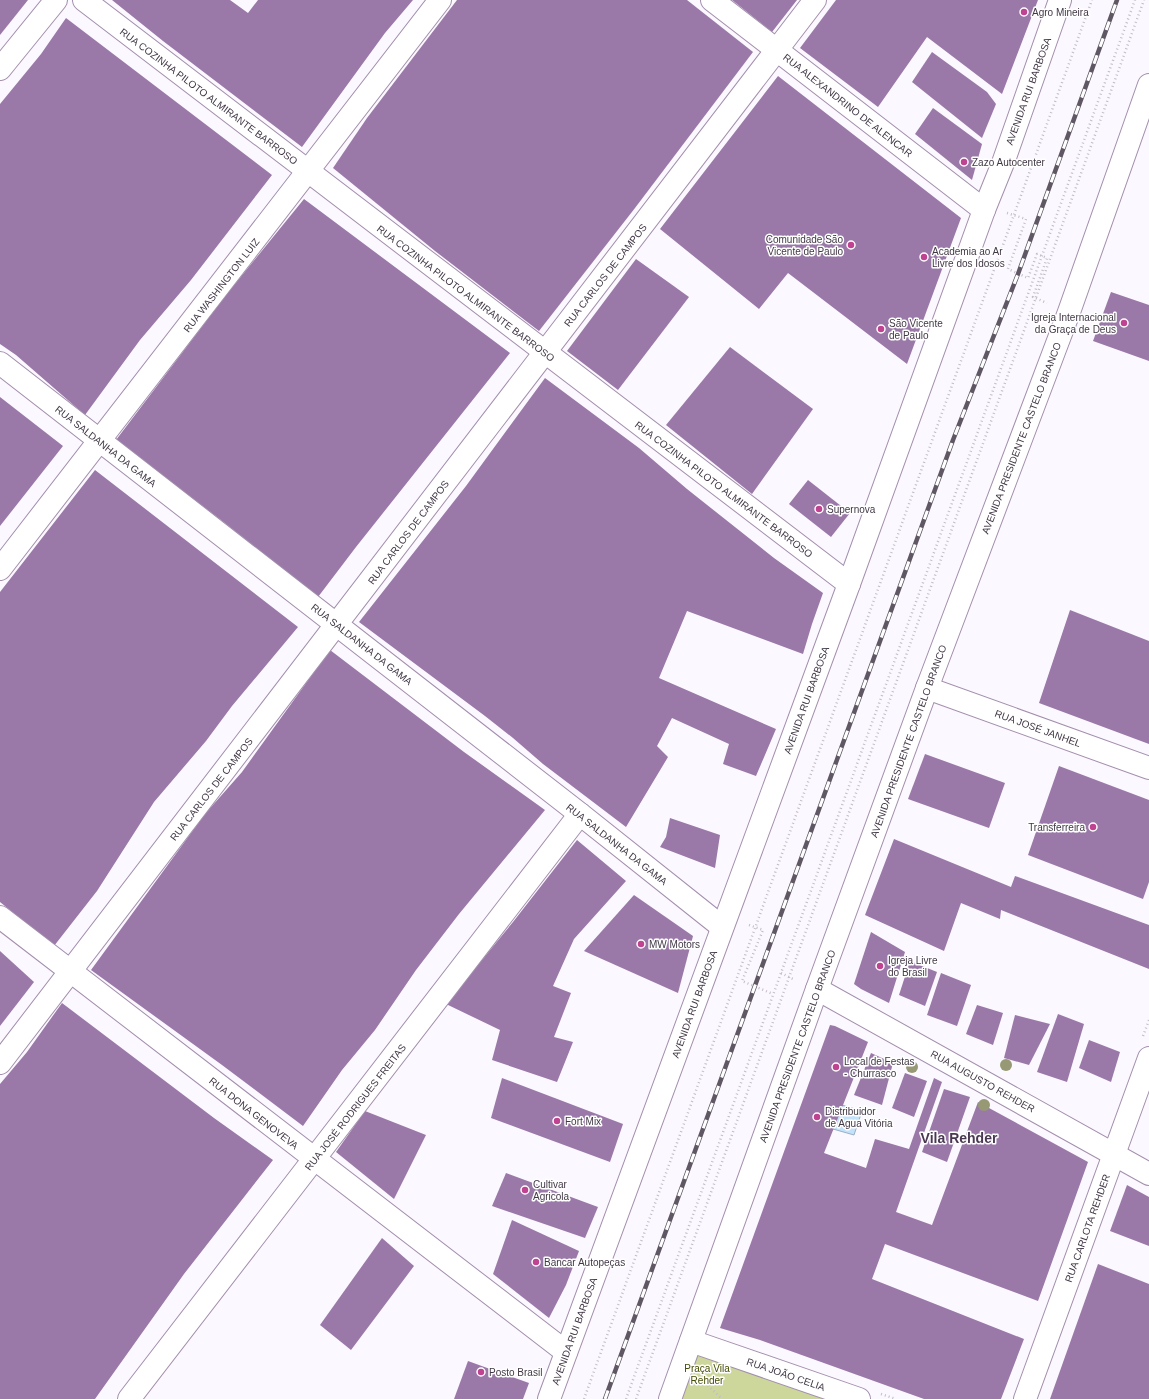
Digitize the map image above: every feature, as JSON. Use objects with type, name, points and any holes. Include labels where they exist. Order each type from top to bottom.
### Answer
[{"type":"street","points":[[0,69],[56,0]]},
{"type":"street","name":"RUA COZINHA PILOTO ALMIRANTE BARROSO","points":[[84,0],[849,584]]},
{"type":"street","name":"RUA WASHINGTON LUIZ","points":[[0,569],[440,0]]},
{"type":"street","name":"RUA ALEXANDRINO DE ALENCAR","points":[[712,0],[985,208]]},
{"type":"street","name":"RUA CARLOS DE CAMPOS","points":[[0,1063],[815,0]]},
{"type":"street","name":"AVENIDA RUI BARBOSA","points":[[549,1399],[849,584],[1003,162],[1060,0]]},
{"type":"street","name":"AVENIDA PRESIDENTE CASTELO BRANCO","points":[[670,1399],[927,688],[1069,312],[1149,85]]},
{"type":"street","name":"RUA SALDANHA DA GAMA","points":[[0,363],[580,814],[724,922]]},
{"type":"street","name":"RUA JOSÉ JANHEL","points":[[927,688],[1149,768]]},
{"type":"street","name":"RUA JOSÉ RODRIGUES FREITAS","points":[[129,1399],[580,814]]},
{"type":"street","name":"RUA DONA GENOVEVA","points":[[0,917],[566,1352]]},
{"type":"street","name":"RUA AUGUSTO REHDER","points":[[817,989],[1149,1174]]},
{"type":"street","name":"RUA CARLOTA REHDER","points":[[1026,1399],[1149,1058]]},
{"type":"street","name":"RUA JOÃO CELIA","points":[[691,1341],[859,1399]]},
{"type":"path","points":[[584,1399],[1092,0]]},
{"type":"path","points":[[626,1399],[1135,0]]},
{"type":"path","points":[[636,1399],[1144,0]]},
{"type":"path","points":[[985,208],[1026,219],[1008,269],[1028,278],[1037,254],[1046,258],[1032,297],[1069,312]]},
{"type":"path","points":[[724,922],[762,930],[742,981],[773,995],[781,973],[817,989]]},
{"type":"path","points":[[697,1376],[722,1399]]},
{"type":"path","points":[[881,1394],[896,1399]]},
{"type":"green space","name":"Praça Vila Rehder","points":[[691,1341],[859,1399],[670,1399]]},
{"type":"water","points":[[842,1105],[862,1111],[854,1135],[833,1129]]},
{"type":"building","points":[[0,0],[28,0],[0,35]]},
{"type":"building","points":[[112,0],[230,0],[248,13],[258,0],[413,0],[385,33],[302,147],[163,41]]},
{"type":"building","points":[[457,0],[687,0],[753,52],[635,208],[539,331],[435,251],[333,168],[367,118]]},
{"type":"building","points":[[732,0],[797,0],[772,32]]},
{"type":"building","points":[[836,0],[1038,0],[1002,94],[927,37],[878,107],[800,48]]},
{"type":"building","points":[[66,18],[272,175],[191,280],[140,340],[85,415],[16,355],[0,344],[0,104],[41,54]]},
{"type":"building","points":[[932,52],[987,92],[996,104],[982,138],[912,82]]},
{"type":"building","name":"Comunidade São Vicente de Paulo","points":[[778,76],[961,218],[907,364],[788,273],[759,309],[660,229]]},
{"type":"building","name":"Zazo Autocenter","points":[[933,108],[982,144],[972,180],[915,134]]},
{"type":"building","points":[[304,199],[510,353],[318,597],[221,520],[116,440],[226,295]]},
{"type":"building","points":[[636,259],[689,297],[618,390],[567,351]]},
{"type":"building","name":"Igreja Internacional da Graça de Deus","points":[[1111,292],[1149,305],[1149,361],[1093,341]]},
{"type":"building","points":[[730,347],[813,409],[752,494],[666,425]]},
{"type":"building","points":[[545,378],[639,448],[687,489],[774,558],[823,593],[803,654],[687,611],[659,678],[776,729],[756,776],[723,764],[729,744],[672,718],[657,746],[668,757],[626,827],[543,764],[485,716],[359,622],[466,486]]},
{"type":"building","points":[[0,397],[63,446],[0,526]]},
{"type":"building","points":[[95,470],[298,627],[232,706],[206,741],[154,802],[97,891],[54,946],[0,902],[0,592]]},
{"type":"building","name":"Supernova","points":[[808,480],[850,513],[831,537],[789,504]]},
{"type":"building","points":[[1070,610],[1149,641],[1149,744],[1039,703]]},
{"type":"building","points":[[330,650],[464,752],[545,810],[459,914],[416,970],[375,1030],[342,1070],[303,1126],[91,970],[205,814],[242,772]]},
{"type":"building","points":[[925,754],[1005,783],[989,828],[908,799]]},
{"type":"building","name":"Transferreira","points":[[1059,766],[1149,800],[1149,882],[1143,899],[1028,855]]},
{"type":"building","points":[[670,818],[720,835],[715,868],[660,847],[666,837]]},
{"type":"building","points":[[894,839],[1011,887],[1015,876],[1149,925],[1149,969],[1001,910],[1000,919],[961,903],[944,951],[865,915]]},
{"type":"building","points":[[577,840],[626,881],[574,939],[553,986],[571,993],[554,1037],[573,1042],[557,1082],[492,1060],[500,1030],[446,1004]]},
{"type":"building","name":"MW Motors","points":[[634,895],[693,936],[678,993],[584,951]]},
{"type":"building","name":"Igreja Livre do Brasil","points":[[871,932],[905,952],[889,1003],[854,984]]},
{"type":"building","points":[[0,951],[34,982],[0,1026]]},
{"type":"building","points":[[910,961],[937,972],[925,1006],[899,995]]},
{"type":"building","points":[[941,973],[971,985],[957,1026],[927,1015]]},
{"type":"building","points":[[62,1003],[214,1118],[273,1160],[184,1274],[95,1399],[0,1399],[0,1084],[27,1052]]},
{"type":"building","points":[[977,1005],[1003,1013],[993,1045],[966,1034]]},
{"type":"building","points":[[1058,1014],[1084,1024],[1067,1082],[1037,1072]]},
{"type":"building","points":[[1015,1015],[1050,1024],[1029,1065],[1004,1058]]},
{"type":"building","points":[[830,1025],[868,1042],[824,1153],[866,1168],[875,1139],[909,1149],[934,1078],[942,1082],[896,1212],[932,1225],[978,1102],[1088,1162],[1038,1301],[885,1244],[872,1279],[1024,1339],[1001,1399],[924,1399],[760,1340],[720,1328]]},
{"type":"building","points":[[1089,1040],[1120,1052],[1111,1082],[1079,1068]]},
{"type":"building","points":[[871,1053],[893,1063],[882,1105],[854,1095]]},
{"type":"building","points":[[905,1073],[927,1081],[914,1117],[892,1108]]},
{"type":"building","name":"Fort Mix","points":[[502,1078],[623,1124],[610,1162],[491,1118]]},
{"type":"building","points":[[944,1089],[970,1097],[947,1162],[922,1152]]},
{"type":"building","points":[[365,1111],[426,1135],[394,1199],[336,1152]]},
{"type":"building","name":"Cultivar Agricola","points":[[506,1173],[598,1207],[585,1238],[492,1206]]},
{"type":"building","points":[[1127,1185],[1149,1197],[1149,1246],[1110,1231]]},
{"type":"building","name":"Bancar Autopeças","points":[[512,1220],[579,1251],[566,1285],[549,1318],[493,1274]]},
{"type":"building","points":[[382,1238],[414,1266],[351,1350],[320,1325]]},
{"type":"building","points":[[1098,1264],[1149,1284],[1149,1399],[1050,1399]]},
{"type":"building","name":"Posto Brasil","points":[[468,1361],[529,1383],[523,1399],[454,1399]]},
{"type":"railway","points":[[605,1399],[953,440],[1018,274],[1117,0]]},
{"type":"place","name":"Agro Mineira","points":[[1024,12]]},
{"type":"place","name":"Zazo Autocenter","points":[[964,162]]},
{"type":"place","name":"Comunidade São Vicente de Paulo","points":[[851,245]]},
{"type":"place","name":"Academia ao Ar Livre dos Idosos","points":[[924,257]]},
{"type":"place","name":"Igreja Internacional da Graça de Deus","points":[[1124,323]]},
{"type":"place","name":"São Vicente de Paulo","points":[[881,329]]},
{"type":"place","name":"Supernova","points":[[819,509]]},
{"type":"place","name":"Transferreira","points":[[1093,827]]},
{"type":"place","name":"MW Motors","points":[[641,944]]},
{"type":"place","name":"Igreja Livre do Brasil","points":[[880,966]]},
{"type":"place","name":"Local de Festas - Churrasco","points":[[836,1067]]},
{"type":"place","name":"Distribuidor de Agua Vitória","points":[[817,1117]]},
{"type":"place","name":"Fort Mix","points":[[557,1121]]},
{"type":"place","name":"Cultivar Agricola","points":[[525,1190]]},
{"type":"place","name":"Bancar Autopeças","points":[[536,1262]]},
{"type":"place","name":"Posto Brasil","points":[[481,1372]]},
{"type":"district","name":"Vila Rehder","points":[[959,1138]]}]
